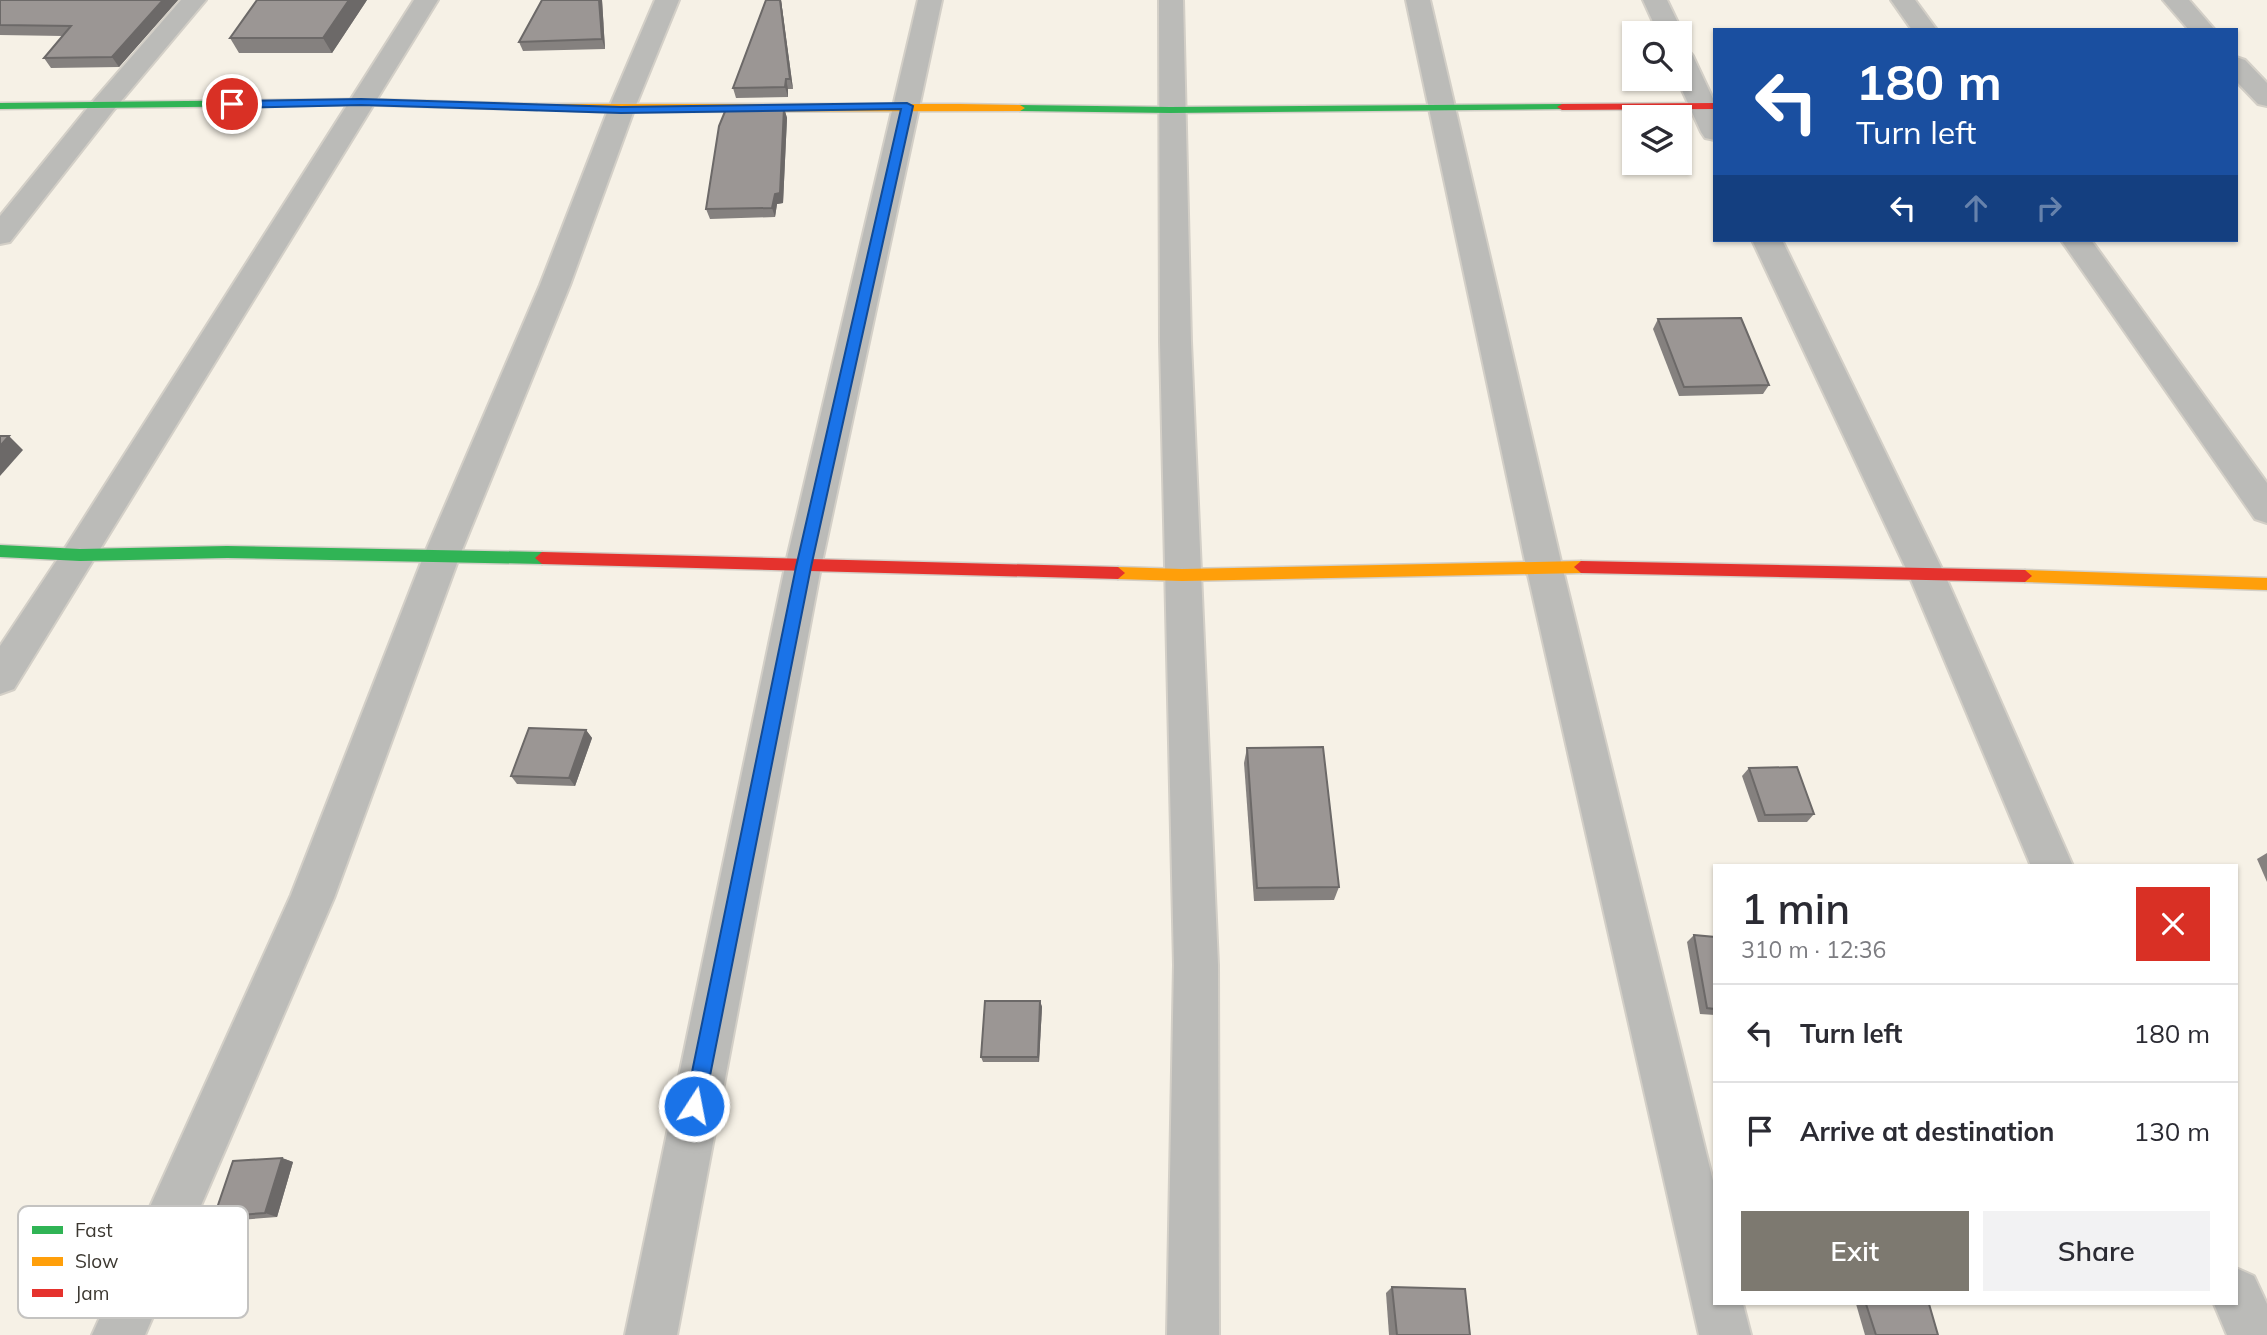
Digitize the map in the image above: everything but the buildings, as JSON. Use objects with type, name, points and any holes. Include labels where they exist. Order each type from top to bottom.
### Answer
[{"type":"street","points":[[0,235],[103,106],[194,0]]},
{"type":"street","points":[[0,678],[80,555],[426,0]]},
{"type":"street","points":[[175,1206],[312,898],[442,555],[555,285],[621,110],[667,0]]},
{"type":"street","points":[[651,1335],[675,1200],[803,567],[930,0]]},
{"type":"street","points":[[1171,0],[1170,110],[1182,575],[1196,915],[1193,1335]]},
{"type":"street","points":[[1418,0],[1444,107],[1544,566],[1713,1285]]},
{"type":"street","points":[[1655,0],[1665,21]]},
{"type":"street","points":[[1903,0],[1924,28]]},
{"type":"street","points":[[2175,0],[2201,28]]},
{"type":"street","points":[[2238,68],[2260,104]]},
{"type":"street","points":[[1692,76],[1709,105],[1713,123]]},
{"type":"street","points":[[0,106],[361,102],[621,110],[907,106],[1170,110],[1709,105]]},
{"type":"street","points":[[1768,242],[1926,573],[2051,864]]},
{"type":"street","points":[[2077,242],[2267,510]]},
{"type":"street","points":[[0,551],[80,555],[227,552],[442,555],[803,567],[1182,575],[1544,566],[1926,573],[2267,584]]},
{"type":"street","points":[[2238,1299],[2254,1335]]},
{"type":"street","points":[[1717,1305],[1725,1335]]},
{"type":"street","points":[[118,1335],[126,1318]]},
{"type":"traffic: fast","points":[[0,106],[361,102],[537,107]]},
{"type":"traffic: fast","points":[[1020,108],[1170,110],[1562,107]]},
{"type":"traffic: fast","points":[[0,551],[80,555],[227,552],[542,558]]},
{"type":"traffic: slow","points":[[537,107],[1020,108]]},
{"type":"traffic: slow","points":[[1118,573],[1182,575],[1581,567]]},
{"type":"traffic: slow","points":[[2025,576],[2267,584]]},
{"type":"traffic: jam","points":[[1562,107],[1713,106]]},
{"type":"traffic: jam","points":[[542,558],[1118,573]]},
{"type":"traffic: jam","points":[[1581,567],[2025,576]]},
{"type":"route","points":[[232,104],[361,102],[621,110],[907,106],[803,567],[694,1106]]}]
